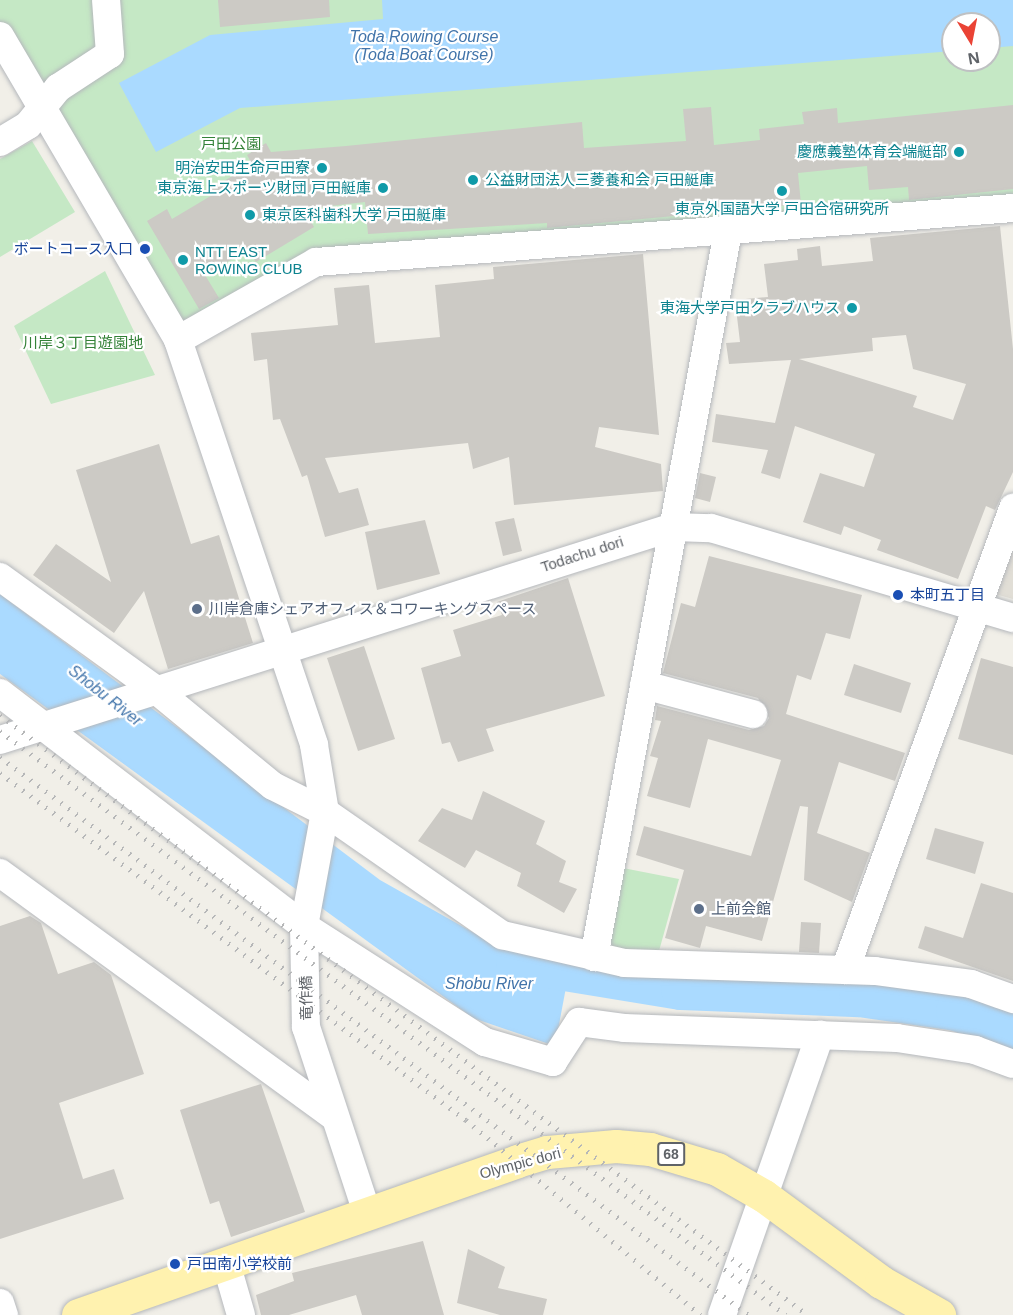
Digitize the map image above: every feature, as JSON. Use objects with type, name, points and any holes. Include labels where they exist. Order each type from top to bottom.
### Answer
[{"type":"main road","name":"Olympic dori","points":[[78,1315],[367,1212],[548,1152],[605,1147],[685,1157],[764,1196],[881,1282],[939,1315]]},
{"type":"street","points":[[0,142],[28,125],[58,88],[110,54],[106,0]]},
{"type":"street","points":[[0,36],[178,340],[314,745],[325,818]]},
{"type":"street","points":[[178,340],[316,262],[1013,207]]},
{"type":"street","points":[[594,957],[729,231]]},
{"type":"street","points":[[845,970],[1013,508]]},
{"type":"street","name":"Todachu dori","points":[[45,726],[673,526],[711,528],[1013,618]]},
{"type":"street","points":[[0,577],[156,691],[273,786],[502,934],[594,957],[651,966],[845,970],[926,976],[1013,999]]},
{"type":"street","points":[[644,685],[753,714]]},
{"type":"street","points":[[0,693],[305,923],[485,1042],[553,1062],[579,1022],[820,1035],[964,1048],[1013,1065]]},
{"type":"street","points":[[0,740],[45,726]]},
{"type":"street","name":"竜作橋","points":[[325,818],[305,923],[306,1027],[333,1116],[367,1212]]},
{"type":"street","points":[[0,873],[333,1116]]},
{"type":"street","points":[[722,1315],[820,1035]]},
{"type":"street","points":[[226,1263],[241,1315]]},
{"type":"street","points":[[0,1304],[4,1315]]},
{"type":"shaded area","points":[[1013,534],[1013,599],[995,594]]},
{"type":"green space","name":"戸田公園","points":[[0,0],[1013,0],[1013,207],[316,262],[178,340],[0,41]]},
{"type":"green space","points":[[32,141],[75,212],[0,257],[0,159]]},
{"type":"green space","name":"川岸３丁目遊園地","points":[[105,271],[155,375],[51,404],[14,326]]},
{"type":"green space","points":[[623,868],[679,879],[659,951],[608,948]]},
{"type":"water","name":"Toda Rowing Course (Toda Boat Course)","points":[[382,0],[1013,0],[1013,46],[1001,47],[1001,12],[941,12],[941,52],[240,108],[156,152],[119,83],[210,35],[383,19]]},
{"type":"water","name":"Shobu River","points":[[0,594],[380,880],[520,959],[570,966],[555,1046],[473,1018],[0,674]]},
{"type":"building","points":[[218,0],[329,0],[330,17],[220,27]]},
{"type":"building","points":[[1013,105],[1013,189],[909,200],[908,187],[869,190],[867,166],[798,173],[801,204],[547,228],[547,223],[368,234],[365,202],[304,209],[314,227],[256,262],[248,250],[205,275],[219,298],[199,309],[147,221],[167,209],[172,219],[214,194],[211,189],[252,164],[247,155],[266,143],[271,152],[582,122],[584,148],[686,141],[683,109],[711,107],[714,145],[760,140],[759,129],[804,124],[802,112],[837,108],[838,123]]},
{"type":"building","points":[[1000,226],[1013,349],[1013,472],[995,510],[986,506],[958,579],[877,550],[881,540],[844,526],[841,535],[803,522],[820,473],[864,487],[875,454],[795,426],[780,479],[761,473],[768,450],[712,442],[716,414],[775,423],[791,360],[729,364],[726,343],[740,342],[735,300],[768,297],[764,264],[798,260],[797,249],[820,246],[822,266],[873,261],[870,238]],"holes":[[[906,335],[913,369],[966,384],[953,420],[913,407],[917,396],[799,359],[873,351],[872,338]]]},
{"type":"building","points":[[643,254],[659,435],[599,427],[595,447],[661,464],[663,491],[514,505],[509,457],[473,469],[468,443],[325,458],[339,493],[358,488],[369,525],[325,537],[307,475],[302,477],[280,419],[273,420],[267,359],[254,361],[251,333],[338,325],[334,288],[369,285],[375,343],[440,337],[435,285],[494,279],[493,267]]},
{"type":"building","points":[[159,444],[191,544],[219,535],[253,643],[168,669],[144,591],[114,633],[33,575],[56,544],[111,582],[76,470]]},
{"type":"building","points":[[700,473],[716,477],[710,502],[695,498]]},
{"type":"building","points":[[514,518],[522,551],[503,556],[495,522]]},
{"type":"building","points":[[425,520],[440,574],[377,590],[365,532]]},
{"type":"building","points":[[709,556],[862,595],[850,639],[826,633],[811,680],[797,675],[786,714],[905,753],[895,781],[839,762],[817,833],[870,853],[852,902],[804,880],[808,807],[800,806],[762,941],[706,926],[700,948],[665,938],[684,870],[636,855],[644,826],[751,856],[781,760],[708,739],[690,808],[647,796],[658,758],[650,756],[661,721],[655,720],[657,706],[749,730],[764,726],[769,718],[758,698],[663,673],[681,603],[695,607]]},
{"type":"building","points":[[568,578],[605,696],[486,729],[494,751],[458,762],[450,742],[442,744],[421,668],[461,656],[453,630],[502,615],[497,602]]},
{"type":"building","points":[[364,646],[395,739],[358,751],[327,658]]},
{"type":"building","points":[[981,658],[1013,667],[1013,755],[958,739]]},
{"type":"building","points":[[854,664],[911,683],[901,713],[844,695]]},
{"type":"building","points":[[483,791],[545,821],[536,844],[566,861],[559,882],[577,889],[564,913],[517,886],[521,873],[476,850],[465,868],[418,841],[442,808],[472,820]]},
{"type":"building","points":[[935,828],[984,842],[975,874],[926,859]]},
{"type":"building","points":[[981,883],[1013,893],[1013,981],[918,948],[925,926],[963,938]]},
{"type":"building","points":[[30,916],[41,923],[58,974],[94,962],[111,975],[144,1074],[59,1103],[83,1179],[114,1169],[124,1199],[0,1239],[0,926]]},
{"type":"building","points":[[801,922],[821,923],[819,953],[799,952]]},
{"type":"building","points":[[261,1084],[305,1212],[231,1237],[219,1201],[210,1204],[180,1110]]},
{"type":"building","points":[[423,1241],[444,1315],[362,1315],[356,1295],[289,1315],[261,1315],[256,1295],[294,1281],[292,1273]]},
{"type":"building","points":[[468,1249],[505,1267],[498,1288],[547,1299],[543,1315],[500,1315],[457,1303]]},
{"type":"waterway","name":"Shobu River","points":[[516,963],[681,990],[859,997],[956,1011],[1013,1031]]},
{"type":"railway","points":[[0,715],[808,1315]]},
{"type":"railway","points":[[0,731],[786,1315]]},
{"type":"railway","points":[[0,757],[749,1315]]},
{"type":"railway","points":[[0,773],[466,1120],[701,1315]]},
{"type":"place","name":"慶應義塾体育会端艇部","points":[[959,152]]},
{"type":"place","name":"明治安田生命戸田寮","points":[[322,168]]},
{"type":"place","name":"公益財団法人三菱養和会 戸田艇庫","points":[[473,180]]},
{"type":"place","name":"東京海上スポーツ財団 戸田艇庫","points":[[383,188]]},
{"type":"place","name":"東京外国語大学 戸田合宿研究所","points":[[782,191]]},
{"type":"place","name":"東京医科歯科大学 戸田艇庫","points":[[250,215]]},
{"type":"place","name":"ボートコース入口","points":[[145,249]]},
{"type":"place","name":"NTT EAST ROWING CLUB","points":[[183,260]]},
{"type":"place","name":"東海大学戸田クラブハウス","points":[[852,308]]},
{"type":"place","name":"本町五丁目","points":[[898,595]]},
{"type":"place","name":"川岸倉庫シェアオフィス＆コワーキングスペース","points":[[197,609]]},
{"type":"place","name":"上前会館","points":[[699,909]]},
{"type":"place","name":"戸田南小学校前","points":[[175,1264]]}]
